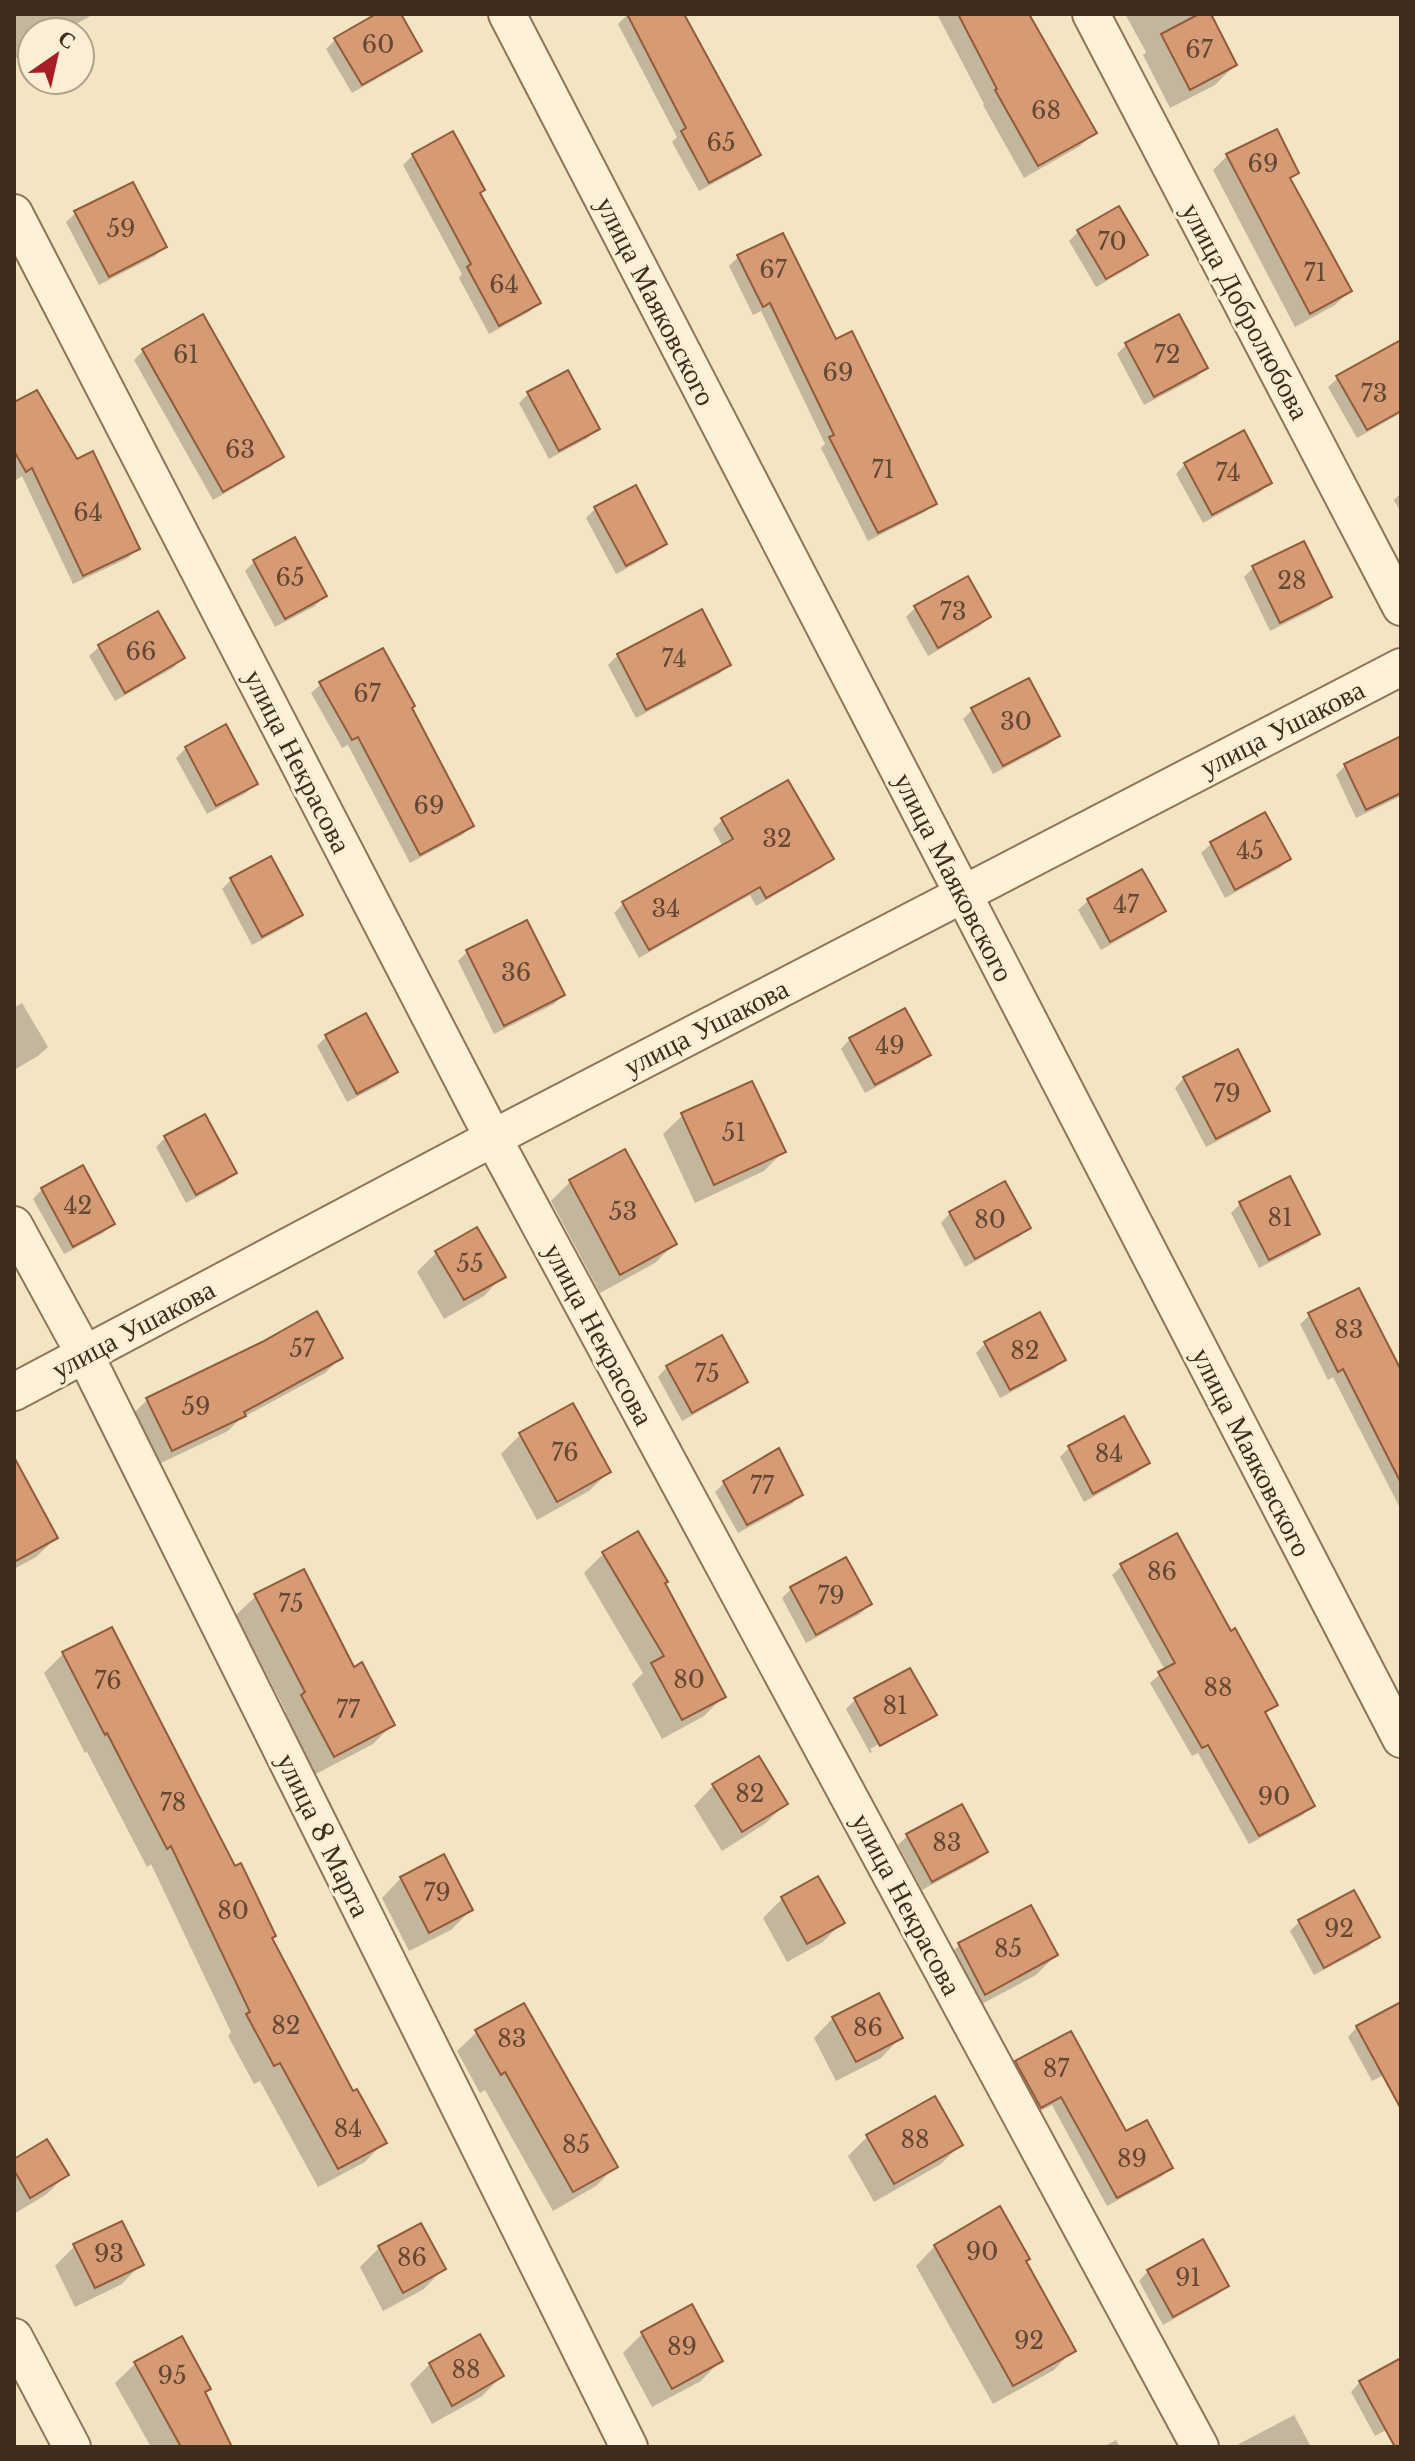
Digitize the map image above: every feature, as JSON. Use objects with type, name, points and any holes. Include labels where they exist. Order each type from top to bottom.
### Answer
[{"type":"street","name":"улица Маяковского","points":[[507,14],[1401,1739]]},
{"type":"street","name":"улица Добролюбова","points":[[1091,14],[1401,607]]},
{"type":"street","name":"улица Некрасова","points":[[14,213],[493,1138],[1200,2447]]},
{"type":"street","name":"улица Ушакова","points":[[14,1392],[493,1138],[1401,667]]},
{"type":"street","name":"улица 8 Марта","points":[[14,1225],[85,1355],[629,2447]]},
{"type":"street","points":[[14,2337],[72,2447]]},
{"type":"building","points":[[376,14],[401,14],[422,51],[362,85],[334,38]]},
{"type":"building","points":[[627,14],[684,14],[761,155],[709,183],[681,131],[686,128]]},
{"type":"building","points":[[958,14],[1029,14],[1097,133],[1038,166],[995,90]]},
{"type":"building","points":[[1199,14],[1211,14],[1237,65],[1190,90],[1161,34]]},
{"type":"building","points":[[1277,129],[1299,173],[1290,178],[1352,291],[1310,314],[1226,154]]},
{"type":"building","points":[[453,131],[485,190],[480,193],[541,303],[499,326],[467,267],[471,264],[412,154]]},
{"type":"building","points":[[133,182],[167,247],[109,277],[74,211]]},
{"type":"building","points":[[1119,206],[1148,255],[1106,279],[1077,230]]},
{"type":"building","points":[[783,233],[836,339],[852,331],[937,504],[878,533],[829,437],[834,435],[770,303],[763,307],[737,255]]},
{"type":"building","points":[[203,314],[284,457],[223,492],[142,349]]},
{"type":"building","points":[[1179,314],[1208,368],[1154,397],[1125,343]]},
{"type":"building","points":[[1401,340],[1401,411],[1367,430],[1336,376]]},
{"type":"building","points":[[568,370],[600,429],[559,451],[527,392]]},
{"type":"building","points":[[37,390],[77,459],[93,451],[140,549],[83,576],[32,468],[26,472],[14,451],[14,402]]},
{"type":"building","points":[[1244,430],[1272,483],[1212,515],[1184,463]]},
{"type":"building","points":[[636,485],[667,544],[626,566],[594,507]]},
{"type":"building","points":[[295,537],[327,596],[285,619],[253,560]]},
{"type":"building","points":[[1304,541],[1332,597],[1280,623],[1252,566]]},
{"type":"building","points":[[968,576],[991,617],[938,648],[914,606]]},
{"type":"building","points":[[702,609],[731,665],[646,710],[617,654]]},
{"type":"building","points":[[158,611],[185,658],[125,693],[98,645]]},
{"type":"building","points":[[383,648],[474,826],[420,855],[358,737],[352,740],[319,682]]},
{"type":"building","points":[[1029,678],[1060,736],[1003,766],[971,708]]},
{"type":"building","points":[[226,724],[258,784],[216,806],[185,747]]},
{"type":"building","points":[[1401,736],[1401,793],[1366,810],[1344,764]]},
{"type":"building","points":[[788,780],[834,859],[766,898],[760,887],[649,950],[622,902],[733,839],[721,818]]},
{"type":"building","points":[[1265,812],[1291,859],[1235,890],[1210,842]]},
{"type":"building","points":[[271,856],[303,915],[262,937],[230,878]]},
{"type":"building","points":[[1142,869],[1166,911],[1110,942],[1087,899]]},
{"type":"building","points":[[527,920],[565,995],[504,1026],[466,950]]},
{"type":"building","points":[[905,1008],[931,1055],[875,1085],[849,1038]]},
{"type":"building","points":[[366,1013],[398,1072],[357,1094],[325,1035]]},
{"type":"building","points":[[1238,1049],[1270,1111],[1216,1139],[1183,1077]]},
{"type":"building","points":[[752,1081],[786,1152],[714,1185],[681,1113]]},
{"type":"building","points":[[205,1114],[237,1173],[196,1195],[164,1136]]},
{"type":"building","points":[[625,1149],[677,1244],[620,1275],[569,1180]]},
{"type":"building","points":[[83,1165],[115,1224],[73,1247],[41,1188]]},
{"type":"building","points":[[1290,1176],[1320,1234],[1269,1260],[1239,1202]]},
{"type":"building","points":[[1005,1181],[1031,1228],[975,1259],[949,1212]]},
{"type":"building","points":[[477,1227],[506,1277],[464,1300],[435,1251]]},
{"type":"building","points":[[1359,1288],[1401,1370],[1401,1483],[1343,1369],[1338,1372],[1308,1313]]},
{"type":"building","points":[[317,1311],[343,1358],[244,1412],[246,1416],[172,1451],[146,1398],[262,1342]]},
{"type":"building","points":[[1040,1312],[1066,1360],[1010,1390],[984,1342]]},
{"type":"building","points":[[722,1335],[748,1382],[692,1413],[666,1366]]},
{"type":"building","points":[[573,1403],[611,1472],[557,1502],[519,1433]]},
{"type":"building","points":[[1124,1416],[1150,1463],[1093,1494],[1068,1446]]},
{"type":"building","points":[[779,1448],[803,1495],[747,1525],[723,1481]]},
{"type":"building","points":[[14,1457],[58,1538],[14,1562]]},
{"type":"building","points":[[638,1531],[668,1582],[665,1583],[726,1697],[682,1720],[651,1663],[664,1656],[602,1552]]},
{"type":"building","points":[[1177,1533],[1231,1631],[1235,1628],[1278,1705],[1265,1712],[1315,1806],[1259,1836],[1208,1745],[1202,1748],[1158,1672],[1175,1663],[1120,1564]]},
{"type":"building","points":[[846,1557],[872,1604],[816,1635],[790,1587]]},
{"type":"building","points":[[304,1569],[354,1667],[362,1662],[395,1725],[334,1757],[301,1695],[305,1692],[254,1594]]},
{"type":"building","points":[[112,1627],[235,1866],[241,1863],[276,1936],[272,1938],[353,2091],[357,2089],[387,2143],[338,2169],[280,2063],[274,2066],[246,2014],[250,2012],[171,1846],[167,1849],[62,1652]]},
{"type":"building","points":[[910,1668],[937,1715],[880,1746],[854,1698]]},
{"type":"building","points":[[759,1756],[788,1804],[742,1832],[712,1784]]},
{"type":"building","points":[[962,1804],[988,1852],[932,1882],[906,1834]]},
{"type":"building","points":[[444,1854],[473,1910],[429,1933],[400,1877]]},
{"type":"building","points":[[818,1876],[845,1923],[807,1944],[781,1897]]},
{"type":"building","points":[[1354,1890],[1380,1937],[1324,1968],[1298,1920]]},
{"type":"building","points":[[1031,1905],[1058,1955],[985,1995],[958,1943]]},
{"type":"building","points":[[879,1993],[903,2038],[856,2062],[832,2017]]},
{"type":"building","points":[[1401,2002],[1401,2109],[1356,2026]]},
{"type":"building","points":[[524,2003],[618,2167],[573,2192],[505,2072],[501,2075],[475,2030]]},
{"type":"building","points":[[1071,2031],[1126,2131],[1147,2120],[1173,2168],[1117,2198],[1061,2097],[1041,2108],[1015,2061]]},
{"type":"building","points":[[935,2096],[963,2145],[894,2184],[866,2135]]},
{"type":"building","points":[[47,2139],[69,2175],[30,2198],[14,2170],[14,2159]]},
{"type":"building","points":[[1000,2206],[1030,2259],[1026,2261],[1076,2351],[1013,2386],[934,2245]]},
{"type":"building","points":[[122,2221],[144,2265],[95,2288],[73,2244]]},
{"type":"building","points":[[421,2223],[446,2269],[403,2293],[378,2246]]},
{"type":"building","points":[[1203,2239],[1229,2286],[1173,2317],[1147,2270]]},
{"type":"building","points":[[692,2304],[723,2361],[672,2389],[641,2332]]},
{"type":"building","points":[[480,2334],[504,2376],[452,2406],[429,2363]]},
{"type":"building","points":[[182,2336],[211,2389],[205,2392],[232,2447],[181,2447],[134,2362]]},
{"type":"building","points":[[1401,2358],[1401,2447],[1395,2447],[1359,2381]]}]
